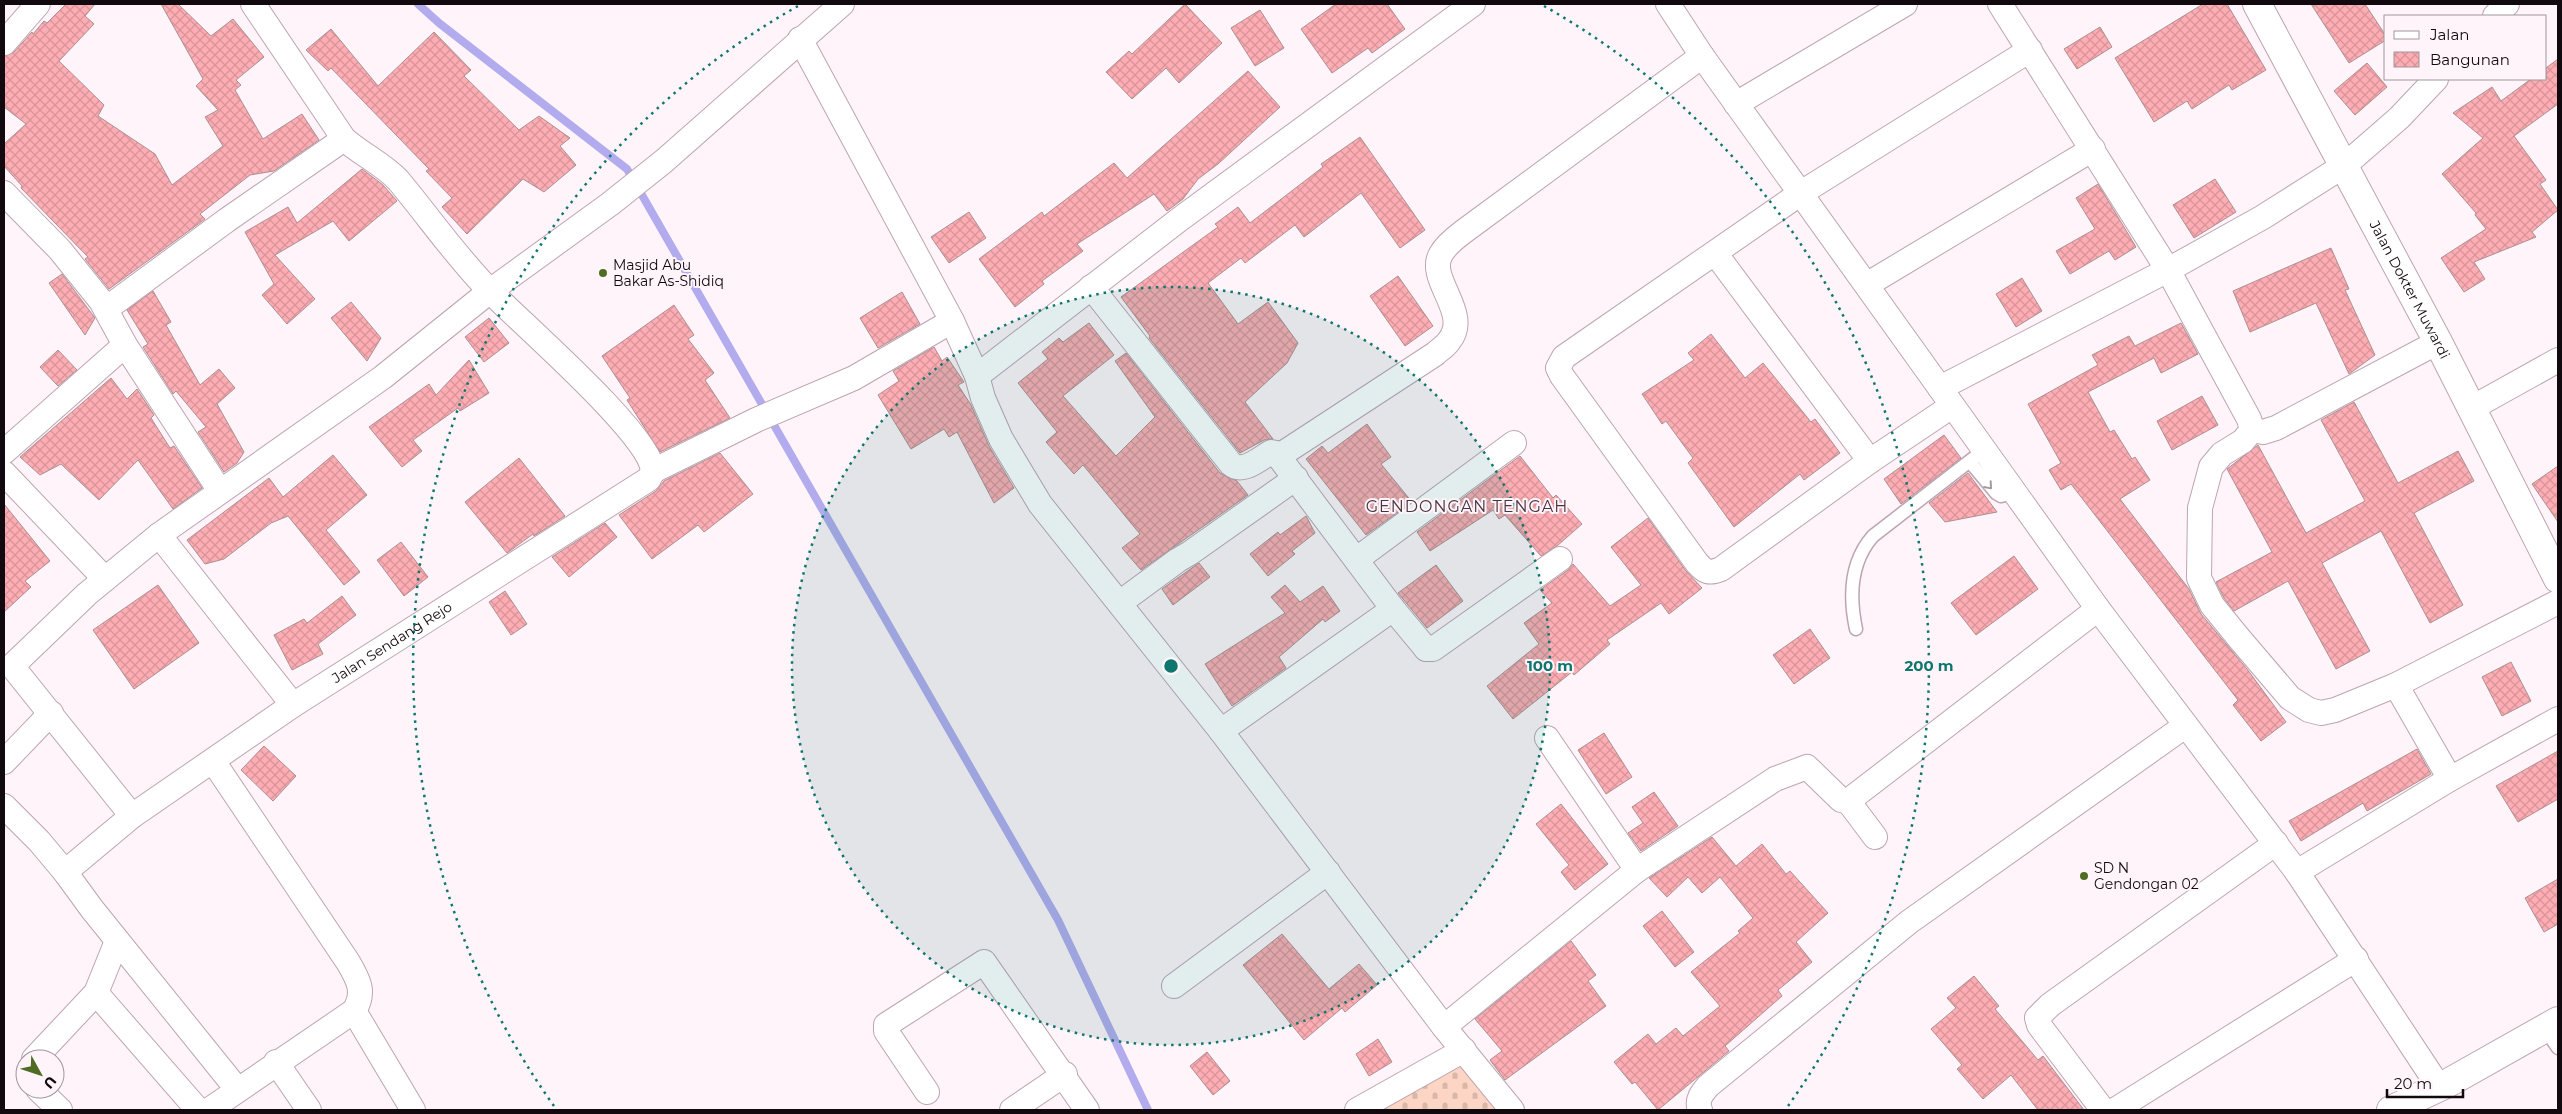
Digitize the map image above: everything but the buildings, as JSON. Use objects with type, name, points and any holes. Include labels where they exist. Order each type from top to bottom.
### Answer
[{"type":"street","points":[[4,42],[38,4]]},
{"type":"street","points":[[253,4],[344,139],[361,153],[390,171],[490,291],[592,389],[649,456],[653,471]]},
{"type":"street","points":[[132,816],[51,713],[8,666],[105,579],[159,535],[383,377],[490,291],[610,204],[664,161],[800,39],[842,4]]},
{"type":"street","points":[[977,376],[1091,287],[1393,60],[1472,4]]},
{"type":"street","points":[[1736,104],[1905,4]]},
{"type":"street","points":[[2000,4],[2168,270],[2249,419],[2252,430]]},
{"type":"street","name":"Jalan Dokter Muwardi","points":[[2257,4],[2345,165],[2438,342],[2558,578]]},
{"type":"street","points":[[2496,15],[2507,4]]},
{"type":"street","points":[[1670,5],[1702,56],[1868,284],[1946,397],[1977,456],[2015,492],[2098,609],[2185,726],[2276,843],[2356,959],[2440,1087]]},
{"type":"street","points":[[800,39],[952,321],[977,376],[982,398],[1001,439],[1040,504],[1121,602],[1222,731],[1444,1027],[1512,1110]]},
{"type":"street","points":[[2030,50],[1801,193],[1564,357],[1558,368],[1704,571],[1712,573],[1721,569],[1870,461],[1946,397],[2263,217],[2345,165],[2399,118],[2435,80]]},
{"type":"street","points":[[1279,456],[1449,342],[1456,330],[1456,319],[1438,266],[1440,255],[1450,243],[1462,232],[1702,56]]},
{"type":"street","points":[[106,309],[227,220],[344,139]]},
{"type":"street","points":[[1868,284],[2093,149]]},
{"type":"street","points":[[4,193],[60,250],[106,309],[124,345],[220,491]]},
{"type":"street","points":[[1715,253],[1870,461]]},
{"type":"street","points":[[1091,287],[1231,464],[1236,468],[1242,469],[1271,452],[1279,456],[1393,609],[1426,649],[1433,649],[1560,559]]},
{"type":"street","name":"Jalan Sendang Rejo","points":[[65,872],[132,816],[294,706],[649,479],[653,471],[756,420],[854,378],[952,321]]},
{"type":"street","points":[[2252,430],[2263,432],[2276,428],[2438,342]]},
{"type":"street","points":[[4,452],[124,345]]},
{"type":"street","points":[[2470,408],[2558,360]]},
{"type":"street","points":[[2252,430],[2243,441],[2222,454],[2211,467],[2203,490],[2200,508],[2199,578],[2204,592],[2232,630],[2290,698],[2309,710],[2321,713],[2335,710],[2396,685],[2558,602]]},
{"type":"street","points":[[1357,559],[1514,443]]},
{"type":"street","points":[[4,473],[105,579]]},
{"type":"street","points":[[1121,602],[1296,478]]},
{"type":"street","points":[[159,535],[294,706]]},
{"type":"street","points":[[1222,731],[1393,609]]},
{"type":"street","points":[[1848,801],[2098,609]]},
{"type":"street","points":[[2396,685],[2450,779]]},
{"type":"street","points":[[4,762],[51,713]]},
{"type":"street","points":[[2297,872],[2450,779],[2558,719]]},
{"type":"street","points":[[1680,1110],[1700,1103],[1708,1086],[1909,922],[2185,726]]},
{"type":"street","points":[[1547,738],[1637,870]]},
{"type":"street","points":[[208,1110],[354,1010],[361,998],[360,983],[348,962],[213,761]]},
{"type":"street","points":[[1444,1027],[1637,870],[1775,779],[1807,768],[1841,800],[1848,801],[1875,837]]},
{"type":"street","points":[[4,806],[39,841],[65,872],[117,941],[237,1089]]},
{"type":"street","points":[[2103,1110],[2039,1025],[2037,1018],[2050,1005],[2276,843]]},
{"type":"street","points":[[1174,986],[1328,872]]},
{"type":"street","points":[[43,1049],[96,993],[117,941]]},
{"type":"street","points":[[2115,1110],[2356,959]]},
{"type":"street","points":[[927,1092],[886,1031],[886,1025],[983,962],[1088,1110]]},
{"type":"street","points":[[96,993],[198,1110]]},
{"type":"street","points":[[354,1010],[413,1110]]},
{"type":"street","points":[[2391,1110],[2554,1032]]},
{"type":"street","points":[[1357,1110],[1464,1050]]},
{"type":"street","points":[[276,1062],[309,1110]]},
{"type":"street","points":[[1012,1110],[1064,1074]]},
{"type":"street","points":[[48,1099],[60,1110]]},
{"type":"lane","points":[[1856,628],[1851,599],[1852,582],[1864,546],[1873,536],[1977,456]]},
{"type":"green space","points":[[1464,1064],[1501,1110],[1380,1110]]},
{"type":"waterway","points":[[418,4],[439,23],[627,169],[1058,920],[1148,1110]]},
{"type":"place","name":"Masjid Abu Bakar As-Shidiq","points":[[603,273]]},
{"type":"place","name":"SD N Gendongan 02","points":[[2084,876]]},
{"type":"district","name":"GENDONGAN TENGAH","points":[[1467,506]]}]
